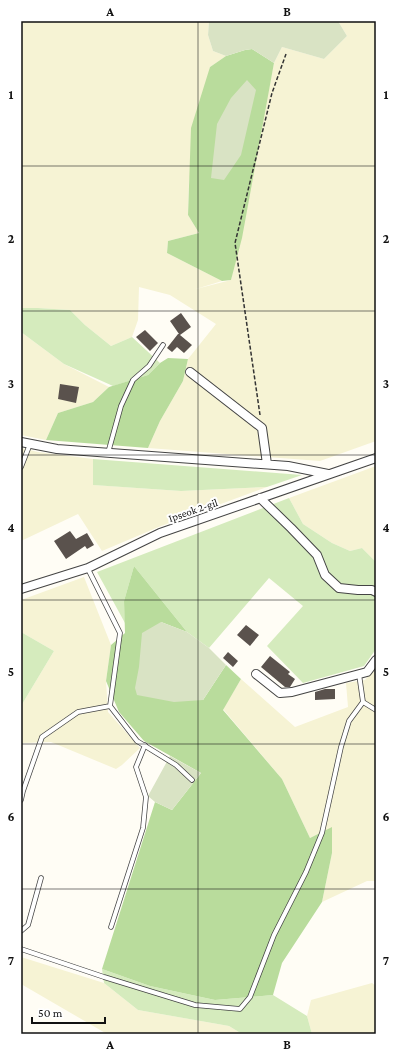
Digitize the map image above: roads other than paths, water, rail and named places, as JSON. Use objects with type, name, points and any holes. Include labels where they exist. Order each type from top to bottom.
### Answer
[{"type":"street","points":[[190,372],[262,428],[267,464]]},
{"type":"street","points":[[21,442],[57,449],[288,466],[329,474]]},
{"type":"street","name":"Ipseok 2-gil","points":[[21,589],[88,568],[160,533],[376,458]]},
{"type":"street","points":[[260,498],[317,555],[325,575],[339,588],[372,590],[376,592]]},
{"type":"street","points":[[256,674],[280,693],[292,692],[367,672],[376,660]]},
{"type":"lane","points":[[108,453],[121,406],[133,380],[149,366],[162,345]]},
{"type":"lane","points":[[21,467],[30,444]]},
{"type":"lane","points":[[88,568],[120,633],[110,706],[138,740],[176,765],[192,780]]},
{"type":"lane","points":[[21,950],[195,1006],[240,1009],[250,997],[274,935],[306,872],[322,833],[341,747],[349,721],[363,702],[358,674]]},
{"type":"lane","points":[[363,702],[376,710]]},
{"type":"lane","points":[[21,800],[42,737],[78,712],[110,706]]},
{"type":"lane","points":[[111,927],[143,828],[146,797],[136,767],[145,745]]},
{"type":"lane","points":[[21,931],[28,925],[41,878]]}]
